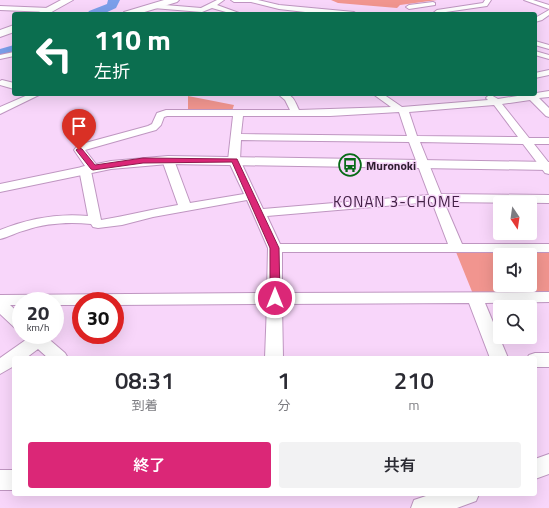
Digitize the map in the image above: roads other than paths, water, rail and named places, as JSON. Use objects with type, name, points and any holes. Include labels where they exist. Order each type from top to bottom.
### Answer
[{"type":"main road","points":[[47,12],[68,0]]},
{"type":"main road","points":[[47,12],[74,0]]},
{"type":"main road","points":[[134,12],[174,0]]},
{"type":"main road","points":[[0,30],[12,26]]},
{"type":"main road","points":[[0,34],[12,29]]},
{"type":"street","points":[[153,6],[197,10],[212,6],[221,0]]},
{"type":"street","points":[[234,0],[251,0],[279,7],[326,12]]},
{"type":"street","points":[[438,12],[485,5],[488,0]]},
{"type":"street","points":[[527,0],[549,7]]},
{"type":"street","points":[[428,12],[412,6],[433,4]]},
{"type":"street","points":[[212,6],[233,12]]},
{"type":"street","points":[[0,8],[36,12]]},
{"type":"street","points":[[271,12],[285,9]]},
{"type":"street","points":[[537,23],[549,12]]},
{"type":"street","points":[[537,44],[549,47]]},
{"type":"street","points":[[0,57],[12,54]]},
{"type":"street","points":[[537,54],[549,57]]},
{"type":"street","points":[[537,69],[548,72]]},
{"type":"street","points":[[537,75],[548,72]]},
{"type":"street","points":[[2,83],[12,86]]},
{"type":"street","points":[[94,220],[89,169],[79,150],[82,147],[152,128],[156,126],[160,115],[166,113],[296,113],[321,109],[401,109],[496,102],[549,94]]},
{"type":"street","points":[[0,111],[33,96]]},
{"type":"street","points":[[285,96],[289,99],[296,113]]},
{"type":"street","points":[[380,96],[401,109],[456,248]]},
{"type":"street","points":[[489,96],[496,102],[548,168]]},
{"type":"street","points":[[533,97],[549,114]]},
{"type":"street","points":[[238,113],[234,160],[275,248],[274,356]]},
{"type":"street","points":[[236,137],[549,141]]},
{"type":"street","points":[[168,160],[185,207]]},
{"type":"street","points":[[0,188],[89,169],[137,161],[234,160],[548,168]]},
{"type":"street","points":[[0,235],[27,226],[56,219],[76,218],[94,220],[98,224],[122,222],[152,213],[251,196]]},
{"type":"street","points":[[258,213],[436,198],[549,199]]},
{"type":"street","points":[[275,248],[549,248]]},
{"type":"street","points":[[475,297],[498,356]]},
{"type":"street","points":[[0,300],[549,297]]},
{"type":"street","points":[[0,305],[12,316]]},
{"type":"street","points":[[14,356],[29,344]]},
{"type":"street","points":[[43,344],[57,356]]},
{"type":"street","points":[[0,367],[12,357]]},
{"type":"street","points":[[537,360],[549,360]]},
{"type":"street","points":[[537,469],[549,464]]},
{"type":"street","points":[[0,480],[12,480]]},
{"type":"street","points":[[422,508],[456,496]]},
{"type":"waterway","points":[[98,12],[112,6],[114,0]]},
{"type":"waterway","points":[[0,54],[12,50]]},
{"type":"place","name":"Muronoki","points":[[350,165]]},
{"type":"district","name":"KONAN 3-CHOME","points":[[397,201]]}]
